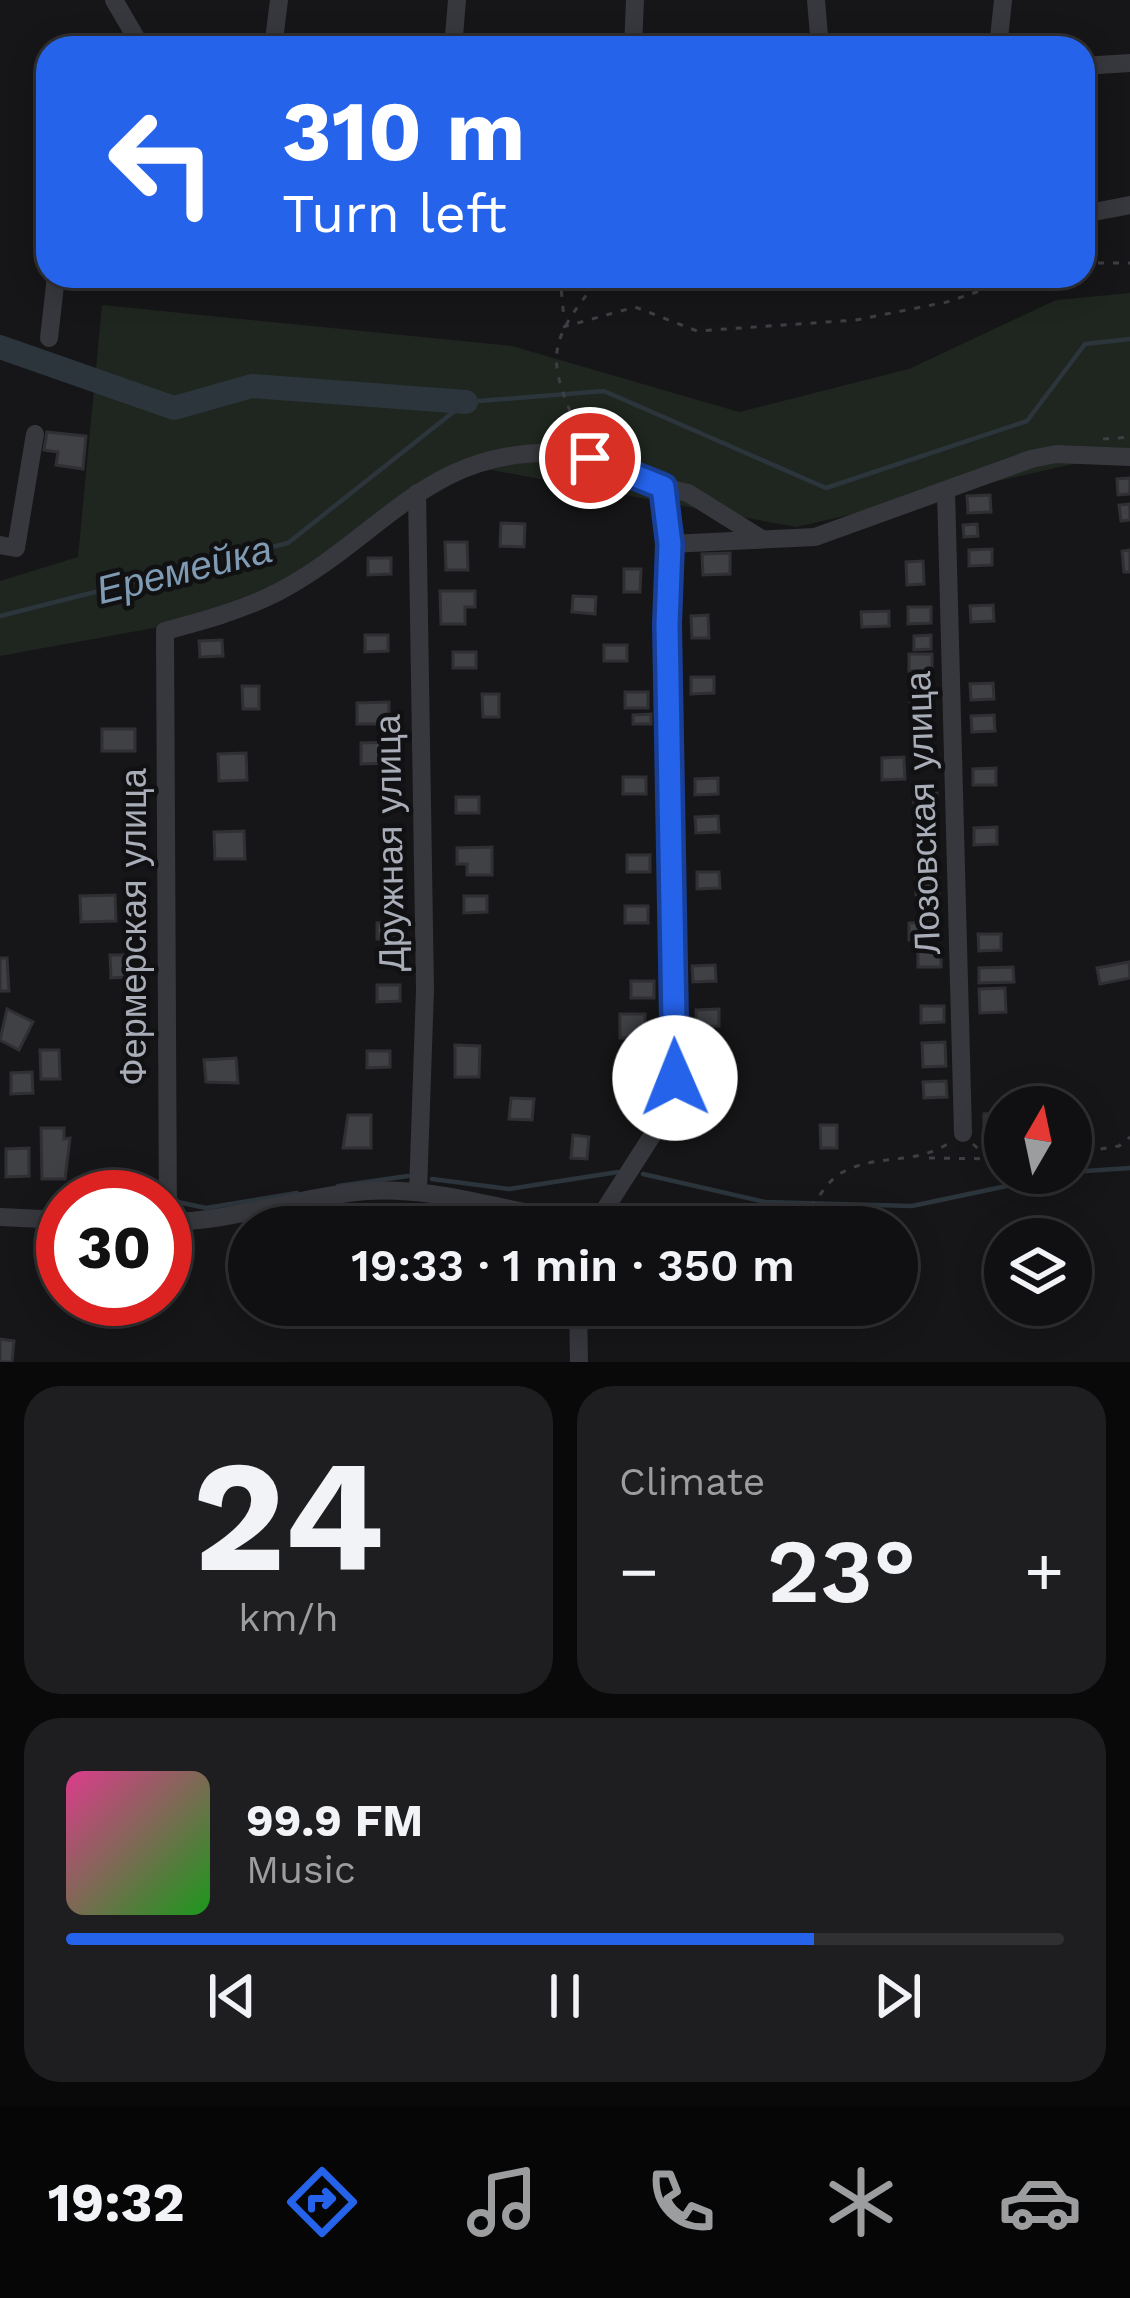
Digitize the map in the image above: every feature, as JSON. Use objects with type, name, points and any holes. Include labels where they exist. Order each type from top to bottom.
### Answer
[{"type":"street","points":[[114,0],[135,36]]},
{"type":"street","points":[[275,36],[280,0]]},
{"type":"street","points":[[454,36],[457,0]]},
{"type":"street","points":[[634,36],[635,0]]},
{"type":"street","points":[[816,0],[819,36]]},
{"type":"street","points":[[999,36],[1003,0]]},
{"type":"street","points":[[1095,65],[1130,63]]},
{"type":"street","points":[[1095,212],[1130,205]]},
{"type":"street","points":[[50,338],[55,288]]},
{"type":"street","points":[[0,545],[16,548],[35,434]]},
{"type":"street","points":[[417,493],[447,472],[484,459],[559,453],[590,458],[688,493],[762,539]]},
{"type":"street","points":[[670,544],[814,537],[1056,454],[1130,457]]},
{"type":"street","points":[[598,1206],[666,1114],[675,1078],[667,624],[670,544],[663,487]]},
{"type":"street","name":"Лозовская улица","points":[[946,491],[963,1133]]},
{"type":"street","name":"Фермерская улица","points":[[166,1170],[165,631],[279,592],[417,493]]},
{"type":"street","name":"Дружная улица","points":[[417,493],[424,990],[418,1191]]},
{"type":"street","points":[[192,1218],[365,1191],[418,1191],[480,1206]]},
{"type":"street","points":[[0,1216],[36,1218]]},
{"type":"street","points":[[578,1326],[579,1362]]},
{"type":"path","points":[[1095,262],[1130,263]]},
{"type":"path","points":[[561,288],[564,324],[554,373],[590,458]]},
{"type":"path","points":[[564,324],[592,288]]},
{"type":"path","points":[[564,324],[634,307],[697,331],[856,320],[947,302],[988,288]]},
{"type":"path","points":[[927,1158],[963,1133],[984,1154]]},
{"type":"path","points":[[1092,1150],[1119,1146],[1130,1137]]},
{"type":"path","points":[[810,1206],[838,1175],[889,1157],[984,1159]]},
{"type":"shaded area","points":[[1130,293],[1130,451],[796,527],[481,468],[280,583],[170,625],[0,656],[0,581],[78,557],[102,305],[512,346],[739,412],[909,369],[1056,300]]},
{"type":"building","points":[[47,432],[86,436],[83,469],[56,465],[58,452],[44,450]]},
{"type":"building","points":[[1130,478],[1130,494],[1118,495],[1117,479]]},
{"type":"building","points":[[990,495],[991,512],[968,513],[967,496]]},
{"type":"building","points":[[1130,504],[1130,520],[1121,521],[1119,505]]},
{"type":"building","points":[[501,523],[525,524],[524,547],[500,546]]},
{"type":"building","points":[[977,524],[978,536],[964,537],[963,525]]},
{"type":"building","points":[[445,542],[467,542],[468,570],[446,570]]},
{"type":"building","points":[[992,549],[992,565],[969,566],[969,550]]},
{"type":"building","points":[[1130,550],[1130,572],[1124,572],[1122,551]]},
{"type":"building","points":[[730,553],[730,574],[703,575],[702,554]]},
{"type":"building","points":[[368,558],[391,558],[391,574],[368,575]]},
{"type":"building","points":[[923,561],[924,584],[907,585],[906,562]]},
{"type":"building","points":[[624,569],[641,569],[640,592],[624,592]]},
{"type":"building","points":[[440,591],[475,591],[475,607],[465,607],[465,624],[441,624]]},
{"type":"building","points":[[573,596],[596,597],[595,614],[572,612]]},
{"type":"building","points":[[993,605],[994,621],[971,622],[970,606]]},
{"type":"building","points":[[908,607],[931,607],[931,623],[908,624]]},
{"type":"building","points":[[889,611],[889,626],[862,627],[861,612]]},
{"type":"building","points":[[708,615],[709,638],[692,638],[691,616]]},
{"type":"building","points":[[365,635],[388,635],[388,651],[365,652]]},
{"type":"building","points":[[931,635],[931,649],[914,650],[914,636]]},
{"type":"building","points":[[222,640],[223,656],[200,657],[199,641]]},
{"type":"building","points":[[604,645],[627,645],[627,661],[604,661]]},
{"type":"building","points":[[453,652],[476,652],[476,668],[453,668]]},
{"type":"building","points":[[909,654],[932,654],[932,670],[909,671]]},
{"type":"building","points":[[691,677],[714,677],[714,693],[691,694]]},
{"type":"building","points":[[993,683],[994,699],[971,700],[970,684]]},
{"type":"building","points":[[242,686],[259,686],[259,709],[243,709]]},
{"type":"building","points":[[625,692],[648,692],[648,708],[625,708]]},
{"type":"building","points":[[482,694],[499,694],[499,717],[483,717]]},
{"type":"building","points":[[389,702],[389,724],[357,724],[357,703]]},
{"type":"building","points":[[933,702],[934,719],[911,719],[910,703]]},
{"type":"building","points":[[651,714],[651,724],[633,724],[633,715]]},
{"type":"building","points":[[994,715],[995,731],[972,732],[971,716]]},
{"type":"building","points":[[102,729],[135,729],[135,751],[102,751]]},
{"type":"building","points":[[388,742],[389,763],[361,764],[361,743]]},
{"type":"building","points":[[246,753],[247,780],[219,781],[218,754]]},
{"type":"building","points":[[904,757],[905,779],[882,780],[882,758]]},
{"type":"building","points":[[996,768],[996,785],[973,785],[973,769]]},
{"type":"building","points":[[623,777],[646,777],[646,794],[623,794]]},
{"type":"building","points":[[718,778],[718,794],[695,795],[695,779]]},
{"type":"building","points":[[937,793],[937,809],[914,810],[914,794]]},
{"type":"building","points":[[456,797],[479,797],[479,813],[456,813]]},
{"type":"building","points":[[718,816],[719,832],[696,833],[695,817]]},
{"type":"building","points":[[997,827],[997,844],[974,845],[974,828]]},
{"type":"building","points":[[244,831],[245,859],[215,859],[214,832]]},
{"type":"building","points":[[492,847],[492,875],[467,875],[467,864],[457,864],[457,848]]},
{"type":"building","points":[[627,855],[650,855],[650,872],[627,872]]},
{"type":"building","points":[[697,872],[719,872],[720,888],[697,889]]},
{"type":"building","points":[[939,878],[939,894],[916,895],[916,879]]},
{"type":"building","points":[[115,895],[116,921],[81,922],[80,896]]},
{"type":"building","points":[[464,896],[487,896],[487,912],[464,913]]},
{"type":"building","points":[[625,906],[648,906],[648,923],[625,923]]},
{"type":"building","points":[[400,922],[400,939],[377,939],[377,923]]},
{"type":"building","points":[[932,922],[932,939],[909,940],[909,923]]},
{"type":"building","points":[[978,934],[1001,934],[1001,950],[979,951]]},
{"type":"building","points":[[941,950],[941,967],[918,967],[918,951]]},
{"type":"building","points":[[110,955],[127,955],[127,977],[111,978]]},
{"type":"building","points":[[0,958],[7,958],[9,991],[0,991]]},
{"type":"building","points":[[1129,962],[1130,978],[1100,984],[1097,968]]},
{"type":"building","points":[[715,965],[716,981],[693,982],[692,966]]},
{"type":"building","points":[[1013,967],[1014,982],[979,983],[979,968]]},
{"type":"building","points":[[631,981],[654,981],[654,998],[631,998]]},
{"type":"building","points":[[377,985],[400,985],[400,1001],[377,1002]]},
{"type":"building","points":[[1005,988],[1006,1012],[980,1013],[979,989]]},
{"type":"building","points":[[921,1006],[944,1006],[944,1022],[921,1023]]},
{"type":"building","points":[[7,1009],[33,1022],[19,1050],[0,1040]]},
{"type":"building","points":[[719,1009],[719,1026],[696,1027],[696,1010]]},
{"type":"building","points":[[620,1014],[645,1014],[645,1038],[620,1038]]},
{"type":"building","points":[[707,1040],[707,1051],[694,1051],[693,1041]]},
{"type":"building","points":[[945,1042],[946,1066],[923,1067],[922,1043]]},
{"type":"building","points":[[455,1045],[480,1046],[479,1077],[455,1077]]},
{"type":"building","points":[[40,1050],[59,1050],[60,1079],[41,1079]]},
{"type":"building","points":[[367,1051],[390,1051],[390,1067],[367,1068]]},
{"type":"building","points":[[236,1058],[238,1083],[206,1082],[204,1060]]},
{"type":"building","points":[[32,1072],[33,1093],[11,1094],[11,1073]]},
{"type":"building","points":[[695,1074],[711,1074],[711,1097],[695,1097]]},
{"type":"building","points":[[946,1081],[947,1097],[924,1098],[923,1082]]},
{"type":"building","points":[[511,1098],[534,1099],[532,1120],[509,1119]]},
{"type":"building","points":[[348,1115],[371,1115],[371,1148],[343,1148]]},
{"type":"building","points":[[820,1125],[837,1125],[837,1148],[821,1148]]},
{"type":"building","points":[[41,1128],[64,1128],[64,1139],[70,1138],[66,1170],[42,1170]]},
{"type":"building","points":[[573,1135],[589,1137],[587,1159],[571,1158]]},
{"type":"building","points":[[29,1148],[29,1176],[6,1177],[6,1149]]},
{"type":"building","points":[[0,1339],[14,1341],[12,1362],[0,1362]]},
{"type":"waterway","name":"Еремейка","points":[[0,616],[288,543],[466,402],[604,391],[826,488],[1027,421],[1085,344],[1130,339]]},
{"type":"waterway","name":"Еремейка","points":[[0,347],[174,408],[252,386],[466,402]]},
{"type":"waterway","points":[[1092,1171],[1130,1168]]},
{"type":"waterway","points":[[432,1179],[509,1189],[618,1172]]},
{"type":"waterway","points":[[643,1174],[765,1202],[912,1206],[984,1191]]},
{"type":"waterway","points":[[338,1186],[408,1176]]},
{"type":"waterway","points":[[192,1205],[206,1208],[297,1193]]},
{"type":"route","points":[[590,458],[663,487],[670,544],[667,624],[675,1078]]}]
